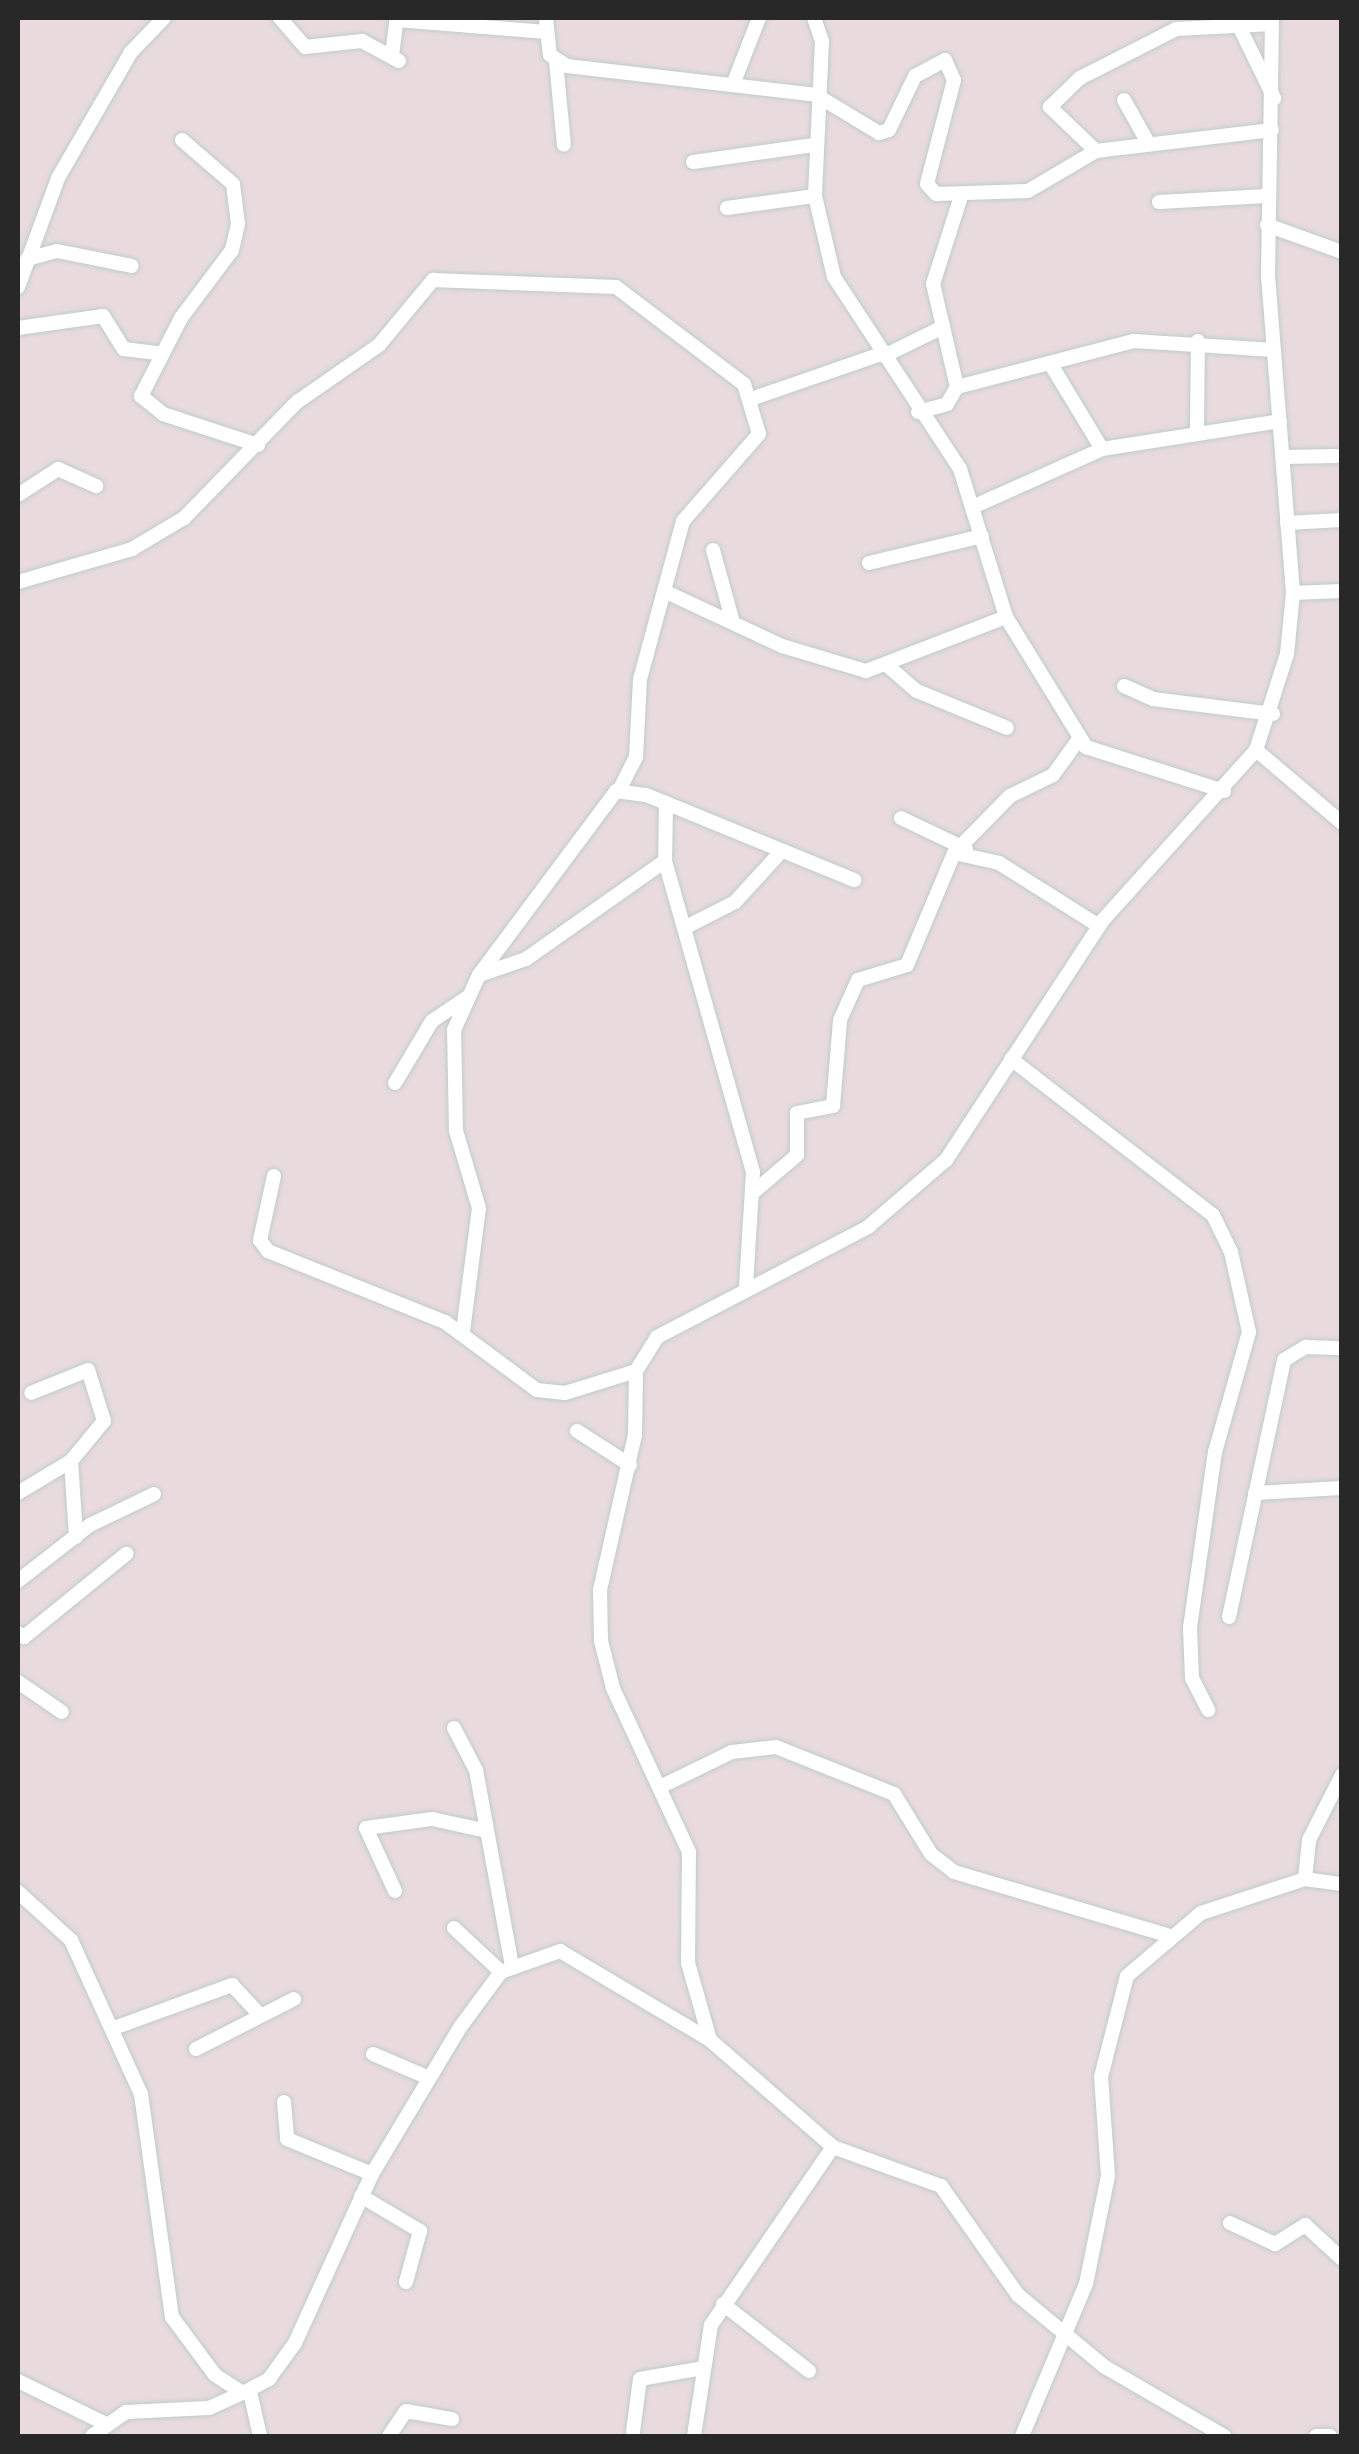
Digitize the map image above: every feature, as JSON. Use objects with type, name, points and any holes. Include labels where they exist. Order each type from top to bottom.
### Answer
[{"type":"street","points":[[18,287],[58,178],[131,52],[164,18]]},
{"type":"street","points":[[280,18],[305,47],[362,41],[395,58],[397,19],[546,25],[556,61],[564,144]]},
{"type":"street","points":[[734,82],[759,18]]},
{"type":"street","points":[[814,18],[822,41],[816,95],[815,196],[840,292],[978,505],[982,536],[1006,617],[1079,739],[1118,760],[1224,791]]},
{"type":"street","points":[[710,2040],[688,1963],[689,1852],[664,1785],[613,1688],[601,1640],[600,1590],[630,1465],[636,1371],[657,1336],[894,1207],[966,1136],[1100,926],[1224,791],[1256,750],[1273,714],[1293,592],[1266,224],[1275,98],[1272,21],[1161,33],[1056,96],[1058,119],[1096,150]]},
{"type":"street","points":[[1237,22],[1275,98]]},
{"type":"street","points":[[556,61],[816,95],[878,133],[889,130],[914,76],[945,60],[954,80],[927,184],[961,196],[1038,188],[1096,150],[1147,141],[1272,130]]},
{"type":"street","points":[[1124,100],[1147,141]]},
{"type":"street","points":[[182,140],[234,184],[238,224],[232,250],[142,390],[146,404],[258,445]]},
{"type":"street","points":[[693,162],[814,145]]},
{"type":"street","points":[[727,208],[815,196]]},
{"type":"street","points":[[958,387],[943,328],[935,269],[961,196]]},
{"type":"street","points":[[1158,202],[1266,196]]},
{"type":"street","points":[[1266,224],[1342,252]]},
{"type":"street","points":[[27,259],[57,250],[132,266]]},
{"type":"street","points":[[18,582],[132,549],[212,495],[316,386],[378,345],[425,287],[445,278],[616,287],[722,362],[751,399],[758,434],[748,455],[692,504],[664,591],[640,679],[636,757],[620,788],[479,975],[452,1039],[456,1131],[478,1208],[462,1332]]},
{"type":"street","points":[[18,328],[103,316],[124,349],[162,354]]},
{"type":"street","points":[[751,399],[882,355],[943,328]]},
{"type":"street","points":[[918,412],[947,404],[958,387],[1134,341],[1198,341],[1274,350]]},
{"type":"street","points":[[1197,432],[1198,341]]},
{"type":"street","points":[[1050,363],[1102,449]]},
{"type":"street","points":[[978,505],[1102,449],[1280,421]]},
{"type":"street","points":[[1284,457],[1336,456]]},
{"type":"street","points":[[18,495],[58,469],[96,486]]},
{"type":"street","points":[[1287,523],[1342,520]]},
{"type":"street","points":[[869,563],[982,536]]},
{"type":"street","points":[[713,550],[732,619]]},
{"type":"street","points":[[664,591],[833,663],[890,667],[1006,617]]},
{"type":"street","points":[[1293,592],[1342,591]]},
{"type":"street","points":[[890,667],[917,692],[1007,728]]},
{"type":"street","points":[[1124,686],[1153,699],[1273,714]]},
{"type":"street","points":[[754,1191],[797,1155],[797,1113],[832,1106],[840,1020],[858,980],[907,965],[941,869],[1010,796],[1052,775],[1079,739]]},
{"type":"street","points":[[1256,750],[1342,823]]},
{"type":"street","points":[[620,788],[779,854],[854,880]]},
{"type":"street","points":[[666,806],[665,861],[754,1191],[746,1288]]},
{"type":"street","points":[[901,818],[964,847],[1100,926]]},
{"type":"street","points":[[684,928],[735,902],[779,854]]},
{"type":"street","points":[[479,975],[526,959],[665,861]]},
{"type":"street","points":[[395,1084],[432,1021],[468,997]]},
{"type":"street","points":[[1012,1059],[1213,1215],[1231,1252],[1249,1332],[1215,1452],[1190,1628],[1192,1678],[1208,1710]]},
{"type":"street","points":[[274,1176],[262,1247],[462,1332],[537,1390],[565,1393],[636,1371]]},
{"type":"street","points":[[1229,1617],[1284,1360],[1306,1346],[1342,1348]]},
{"type":"street","points":[[18,1492],[71,1461],[104,1421],[88,1370],[31,1394]]},
{"type":"street","points":[[577,1431],[630,1465]]},
{"type":"street","points":[[71,1461],[76,1538]]},
{"type":"street","points":[[1256,1493],[1342,1488]]},
{"type":"street","points":[[18,1581],[76,1538],[154,1494]]},
{"type":"street","points":[[18,1633],[24,1637],[126,1554]]},
{"type":"street","points":[[18,1682],[62,1712]]},
{"type":"street","points":[[454,1728],[476,1770],[506,1969]]},
{"type":"street","points":[[664,1785],[732,1752],[776,1747],[894,1794],[932,1854],[954,1872],[1167,1934]]},
{"type":"street","points":[[1305,1879],[1309,1840],[1342,1774]]},
{"type":"street","points":[[396,1891],[366,1828],[432,1819],[486,1831]]},
{"type":"street","points":[[1022,2436],[1040,2377],[1070,2338],[1108,2176],[1101,2094],[1112,2016],[1126,1976],[1167,1934],[1218,1906],[1305,1879],[1342,1884]]},
{"type":"street","points":[[18,1892],[71,1940],[114,2028],[145,2112],[156,2248],[172,2317],[216,2375],[247,2393],[260,2436]]},
{"type":"street","points":[[454,1928],[506,1969]]},
{"type":"street","points":[[92,2436],[126,2412],[209,2408],[247,2393],[295,2343],[372,2174],[429,2078],[506,1969],[535,1954],[581,1956],[655,2016],[710,2040],[833,2147],[941,2186],[1018,2295],[1070,2338],[1224,2436]]},
{"type":"street","points":[[114,2028],[232,1985],[257,2012]]},
{"type":"street","points":[[196,2049],[257,2012],[294,1999]]},
{"type":"street","points":[[373,2054],[429,2078]]},
{"type":"street","points":[[284,2102],[287,2138],[372,2174]]},
{"type":"street","points":[[694,2436],[704,2368],[723,2304],[833,2147]]},
{"type":"street","points":[[361,2196],[420,2231],[406,2282]]},
{"type":"street","points":[[1230,2223],[1280,2244],[1305,2226],[1342,2259]]},
{"type":"street","points":[[723,2304],[809,2371]]},
{"type":"street","points":[[632,2432],[640,2379],[704,2368]]},
{"type":"street","points":[[18,2381],[106,2424]]},
{"type":"street","points":[[390,2436],[406,2410],[452,2419]]},
{"type":"street","points":[[1316,2436],[1330,2436]]}]
